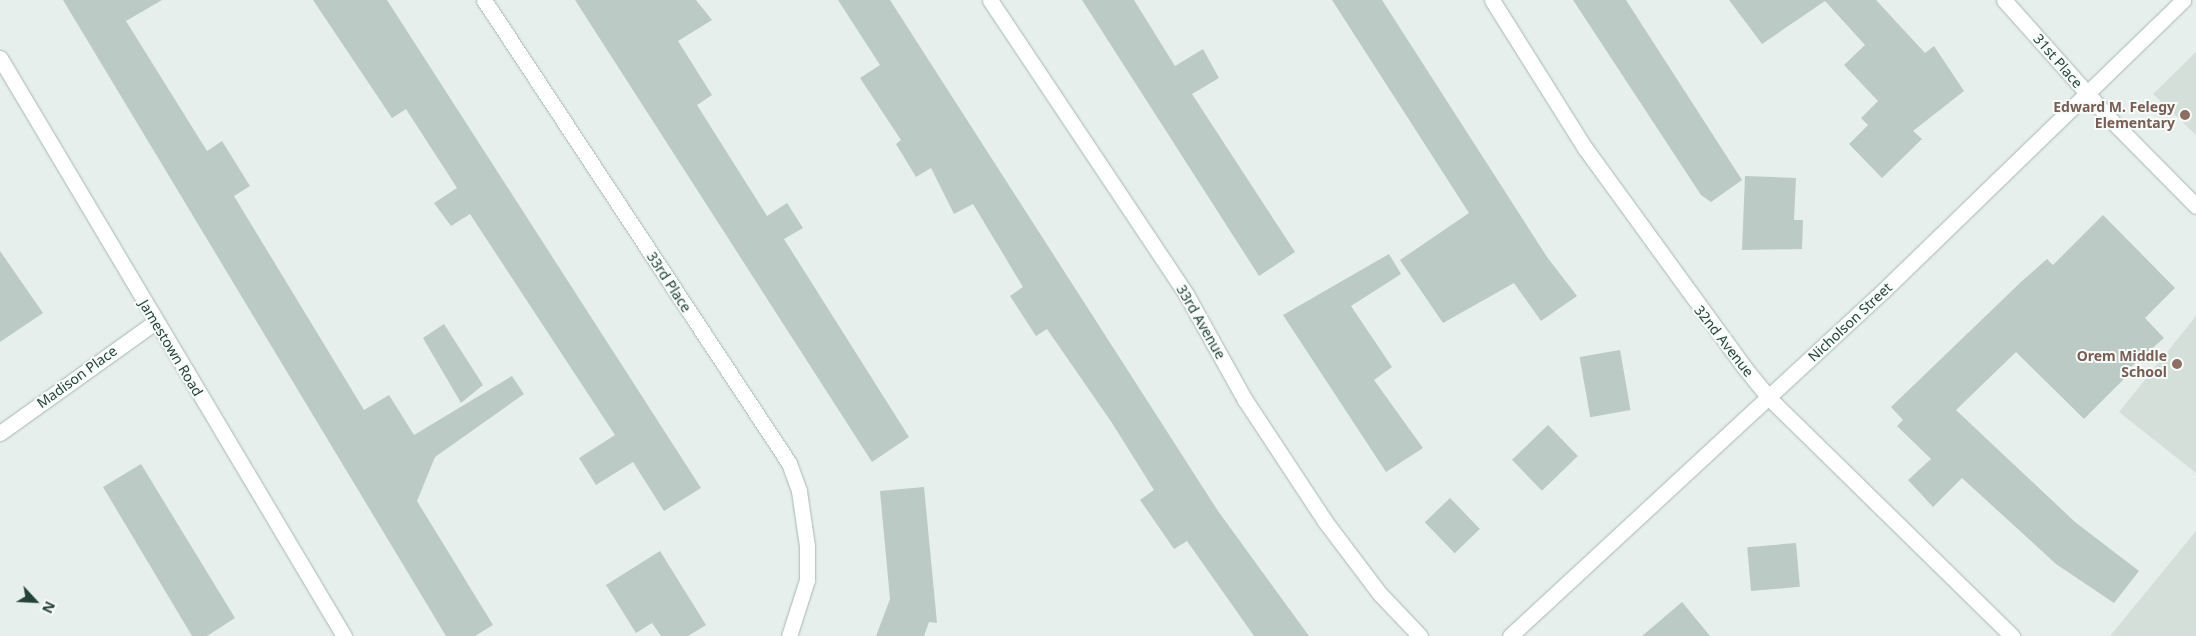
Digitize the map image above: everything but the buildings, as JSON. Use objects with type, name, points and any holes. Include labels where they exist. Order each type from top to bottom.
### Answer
[{"type":"street","name":"33rd Place","points":[[484,0],[788,463],[804,522],[807,580],[789,636]]},
{"type":"street","name":"33rd Avenue","points":[[990,0],[1186,294],[1245,400],[1324,520],[1380,594],[1420,636]]},
{"type":"street","name":"32nd Avenue","points":[[1492,0],[1639,225],[1768,397],[2012,636]]},
{"type":"street","name":"31st Place","points":[[2004,0],[2088,95],[2196,206]]},
{"type":"street","name":"Nicholson Street","points":[[1510,636],[1768,397],[2088,95],[2183,0]]},
{"type":"street","name":"Jamestown Road","points":[[0,58],[155,322],[344,636]]},
{"type":"street","name":"Madison Place","points":[[0,433],[155,322]]},
{"type":"shaded area","name":"Edward M. Felegy Elementary","points":[[2196,52],[2196,135],[2153,94]]},
{"type":"shaded area","name":"Orem Middle School","points":[[2196,316],[2196,473],[2119,412]]},
{"type":"shaded area","points":[[2196,531],[2196,636],[2110,636]]},
{"type":"place","name":"Edward M. Felegy Elementary","points":[[2185,115]]},
{"type":"place","name":"Orem Middle School","points":[[2177,364]]}]
